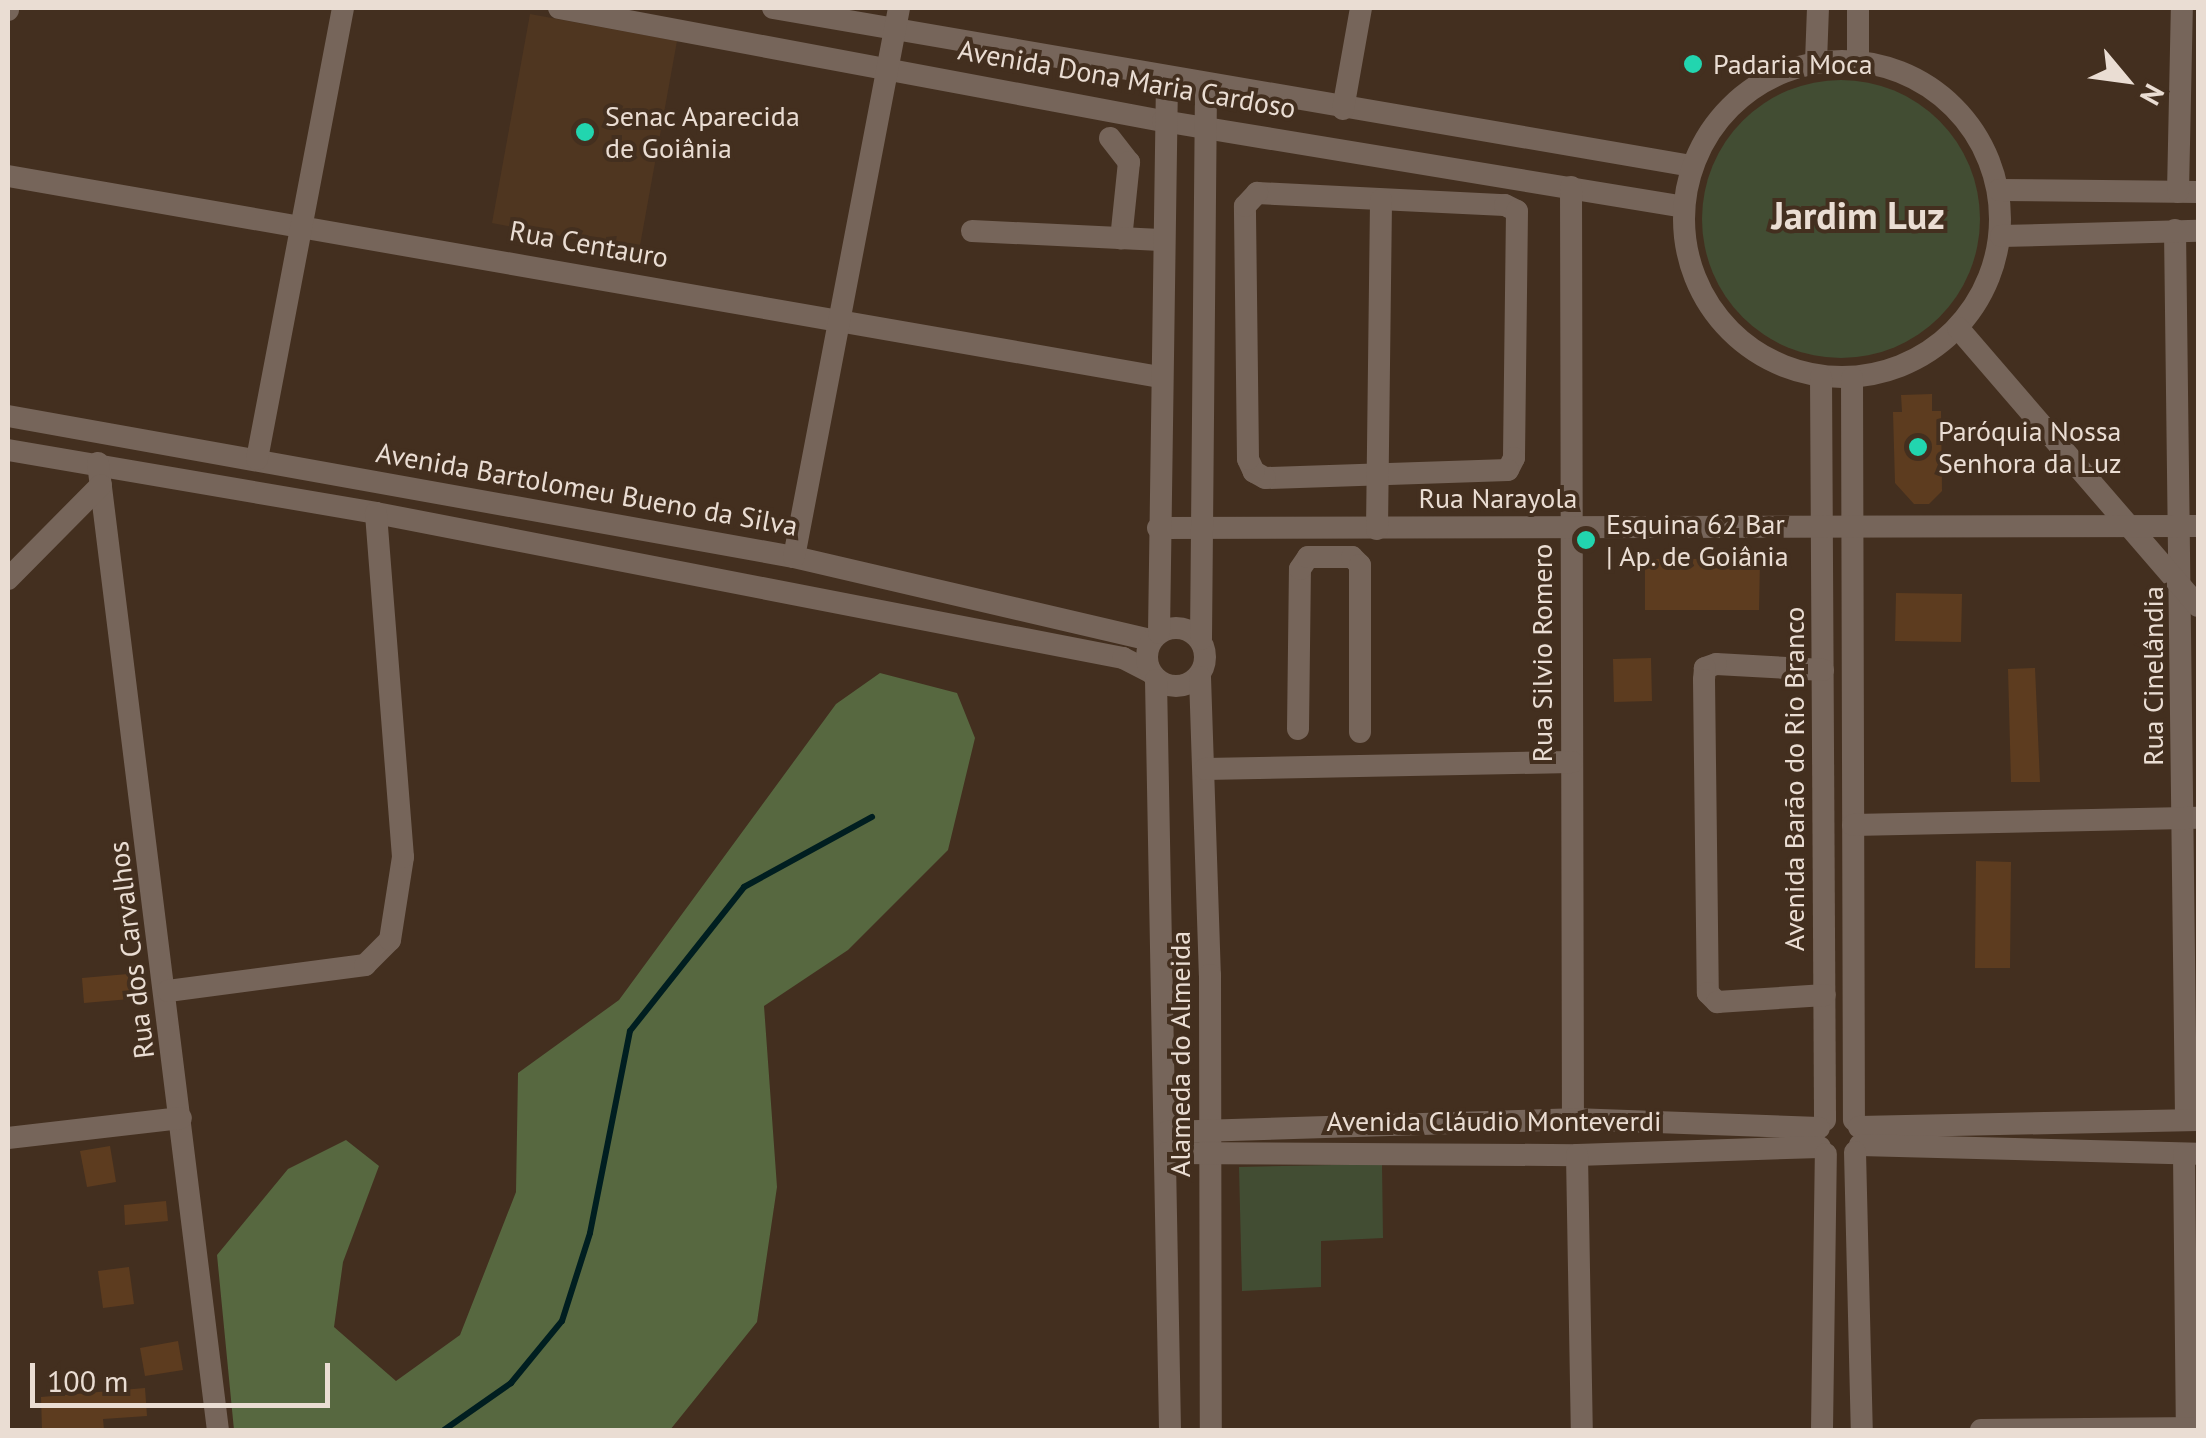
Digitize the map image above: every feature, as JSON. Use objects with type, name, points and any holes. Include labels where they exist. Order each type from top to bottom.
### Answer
[{"type":"street","points":[[257,459],[343,8]]},
{"type":"street","name":"Avenida Dona Maria Cardoso","points":[[559,8],[888,66],[1163,121],[1684,208]]},
{"type":"street","name":"Avenida Dona Maria Cardoso","points":[[772,8],[897,18],[1167,80],[1692,166]]},
{"type":"street","points":[[1343,109],[1362,8]]},
{"type":"street","points":[[1816,62],[1818,8]]},
{"type":"street","points":[[1858,8],[1858,60]]},
{"type":"street","points":[[1999,190],[2188,192],[2182,8]]},
{"type":"street","points":[[794,557],[897,18]]},
{"type":"street","points":[[1858,60],[1908,73],[1950,101],[1982,142],[1999,190],[2000,236],[1993,270],[1958,328],[1892,370],[1852,378],[1821,377],[1775,364],[1725,325],[1705,300],[1687,256],[1684,208],[1692,166],[1712,128],[1740,97],[1776,74],[1816,62],[1858,60]]},
{"type":"street","points":[[1153,676],[1163,121],[1167,80]]},
{"type":"street","points":[[8,450],[100,474],[376,513],[1123,658],[1153,676],[1186,686],[1200,677],[1207,658],[1201,639],[1206,86]]},
{"type":"street","points":[[1110,138],[1129,162],[1121,239]]},
{"type":"street","name":"Rua Centauro","points":[[8,176],[1160,377]]},
{"type":"street","name":"Rua Silvio Romero","points":[[1571,188],[1573,1118]]},
{"type":"street","points":[[1257,193],[1505,205],[1517,211],[1512,467],[1376,474],[1265,478],[1250,466],[1245,206],[1257,193]]},
{"type":"street","points":[[1377,529],[1381,200]]},
{"type":"street","points":[[972,231],[1161,240]]},
{"type":"street","points":[[2000,236],[2187,231]]},
{"type":"street","name":"Rua Cinelândia","points":[[2187,231],[2190,526],[2182,586],[2191,818],[2192,1120]]},
{"type":"street","points":[[1958,328],[2198,606]]},
{"type":"street","name":"Avenida Barão do Rio Branco","points":[[1821,377],[1825,995],[1822,1430]]},
{"type":"street","points":[[1852,378],[1853,825],[1862,1430]]},
{"type":"street","name":"Avenida Bartolomeu Bueno da Silva","points":[[8,416],[794,557],[1155,636]]},
{"type":"street","points":[[8,579],[100,474]]},
{"type":"street","name":"Rua dos Carvalhos","points":[[100,474],[168,991],[218,1430]]},
{"type":"street","points":[[168,991],[365,964],[390,940],[402,857],[376,513]]},
{"type":"street","name":"Rua Narayola","points":[[1158,528],[2190,526]]},
{"type":"street","points":[[1330,529],[1332,557]]},
{"type":"street","points":[[1298,729],[1300,570],[1308,557],[1352,557],[1360,566],[1360,732]]},
{"type":"street","points":[[1155,636],[1189,630],[1201,639]]},
{"type":"street","points":[[1823,670],[1716,664],[1706,668],[1704,680],[1708,992],[1716,1002],[1825,995]]},
{"type":"street","name":"Alameda do Almeida","points":[[1153,676],[1167,1142],[1170,1430]]},
{"type":"street","name":"Alameda do Almeida","points":[[1200,677],[1205,768],[1211,1430]]},
{"type":"street","points":[[1205,768],[1572,762]]},
{"type":"street","points":[[1853,825],[2191,818]]},
{"type":"street","points":[[1857,1136],[1841,1158],[1823,1137],[1840,1114],[1857,1136],[2191,1154],[2190,1429],[1981,1430]]},
{"type":"street","points":[[8,1138],[181,1118]]},
{"type":"street","name":"Avenida Cláudio Monteverdi","points":[[1167,1142],[1573,1118],[1823,1137]]},
{"type":"street","points":[[1857,1136],[2192,1120]]},
{"type":"street","name":"Avenida Cláudio Monteverdi","points":[[1210,1140],[1576,1155],[1823,1137]]},
{"type":"street","points":[[1576,1155],[1582,1430]]},
{"type":"shaded area","name":"Senac Aparecida de Goiânia","points":[[530,14],[677,41],[639,251],[492,223]]},
{"type":"green space","points":[[1841,80],[1868,82],[1894,90],[1940,120],[1970,166],[1978,192],[1978,246],[1970,272],[1940,318],[1894,348],[1868,356],[1841,358],[1814,356],[1788,348],[1742,318],[1712,272],[1704,246],[1702,219],[1704,192],[1712,166],[1742,120],[1788,90],[1814,82]]},
{"type":"green space","points":[[880,673],[957,693],[975,738],[948,850],[848,950],[764,1006],[777,1187],[757,1322],[670,1430],[234,1430],[217,1255],[288,1169],[346,1140],[379,1166],[343,1262],[334,1327],[396,1381],[460,1335],[516,1192],[518,1073],[619,1000],[836,704]]},
{"type":"green space","points":[[1382,1164],[1383,1238],[1321,1241],[1321,1287],[1242,1291],[1239,1167]]},
{"type":"building","name":"Paróquia Nossa Senhora da Luz","points":[[1932,394],[1932,411],[1941,411],[1942,491],[1929,504],[1914,504],[1895,483],[1893,412],[1902,412],[1901,395]]},
{"type":"building","points":[[1645,559],[1760,559],[1759,610],[1645,610]]},
{"type":"building","points":[[1896,593],[1962,594],[1961,642],[1895,641]]},
{"type":"building","points":[[1651,658],[1652,701],[1614,702],[1613,659]]},
{"type":"building","points":[[2035,668],[2040,782],[2011,782],[2008,669]]},
{"type":"building","points":[[1976,861],[2011,862],[2010,968],[1975,968]]},
{"type":"building","points":[[128,974],[130,999],[84,1003],[82,978]]},
{"type":"building","points":[[110,1146],[116,1182],[87,1187],[80,1151]]},
{"type":"building","points":[[166,1201],[168,1221],[125,1225],[124,1205]]},
{"type":"building","points":[[129,1267],[134,1304],[103,1308],[98,1271]]},
{"type":"building","points":[[178,1341],[183,1370],[145,1376],[140,1348]]},
{"type":"building","points":[[145,1388],[147,1416],[103,1419],[104,1430],[42,1430],[41,1397]]},
{"type":"waterway","points":[[444,1430],[511,1383],[562,1321],[590,1233],[630,1031],[744,887],[872,817]]},
{"type":"place","name":"Padaria Moca","points":[[1693,64]]},
{"type":"place","name":"Senac Aparecida de Goiânia","points":[[585,132]]},
{"type":"place","name":"Paróquia Nossa Senhora da Luz","points":[[1918,447]]},
{"type":"place","name":"Esquina 62 Bar | Ap. de Goiânia","points":[[1586,540]]},
{"type":"district","name":"Jardim Luz","points":[[1858,215]]}]
